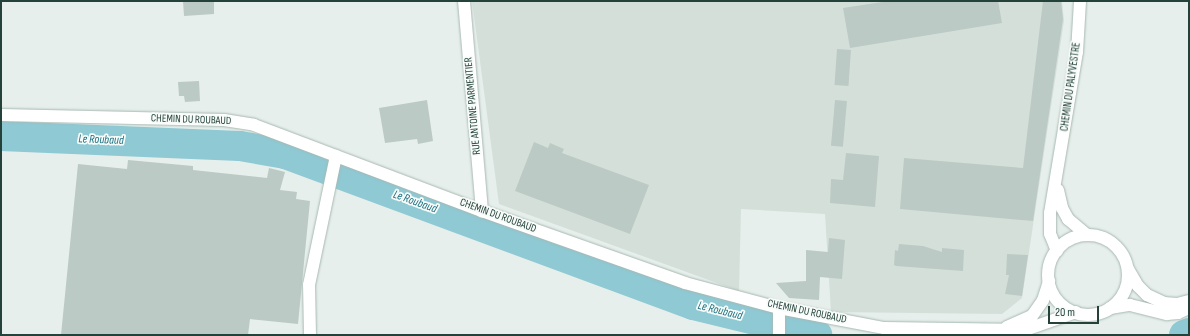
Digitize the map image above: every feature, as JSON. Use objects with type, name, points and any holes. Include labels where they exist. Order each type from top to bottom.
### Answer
[{"type":"street","name":"RUE ANTOINE PARMENTIER","points":[[464,1],[482,211]]},
{"type":"street","name":"CHEMIN DU PALYVESTRE","points":[[1057,251],[1049,226],[1077,52],[1080,1]]},
{"type":"street","name":"CHEMIN DU ROUBAUD","points":[[1,115],[224,120],[254,125],[482,211],[685,283],[779,312],[884,328],[996,330],[1025,330],[1076,312]]},
{"type":"street","points":[[310,335],[309,285],[336,156]]},
{"type":"street","name":"CHEMIN DU PALYVESTRE","points":[[1058,172],[1058,196],[1062,208],[1068,219],[1088,235]]},
{"type":"street","points":[[1189,301],[1177,304],[1164,303],[1147,295],[1138,286],[1128,268],[1124,256],[1116,246],[1105,238],[1088,235],[1068,240],[1057,251],[1049,269],[1049,280],[1059,302],[1076,312],[1093,314],[1109,308],[1130,305],[1167,314],[1178,313],[1189,308]]},
{"type":"street","points":[[1109,308],[1124,293],[1128,280],[1128,268]]},
{"type":"street","name":"CHEMIN DU ROUBAUD","points":[[996,330],[1032,316],[1043,300],[1049,280]]},
{"type":"street","points":[[779,312],[779,335]]},
{"type":"shaded area","points":[[472,1],[1062,1],[1064,21],[1022,298],[1002,314],[831,312],[825,214],[741,209],[739,291],[499,204]]},
{"type":"building","points":[[183,1],[214,1],[214,14],[184,16]]},
{"type":"building","points":[[889,1],[998,1],[1002,23],[850,48],[843,8]]},
{"type":"building","points":[[1043,1],[1061,1],[1063,19],[1033,221],[900,209],[904,158],[1023,168]]},
{"type":"building","points":[[837,49],[851,50],[848,86],[834,85]]},
{"type":"building","points":[[199,81],[200,101],[185,102],[184,96],[179,96],[178,82]]},
{"type":"building","points":[[427,100],[433,141],[418,144],[417,139],[385,143],[379,108]]},
{"type":"building","points":[[835,100],[847,101],[843,147],[831,146]]},
{"type":"building","points":[[534,142],[548,148],[550,143],[564,149],[562,153],[649,185],[630,234],[515,191]]},
{"type":"building","points":[[846,153],[879,156],[875,207],[830,203],[831,179],[843,180]]},
{"type":"building","points":[[128,160],[193,166],[193,170],[267,178],[269,168],[285,172],[280,190],[297,192],[296,199],[310,201],[298,324],[250,319],[248,335],[61,335],[78,164],[127,169]]},
{"type":"building","points":[[829,238],[845,240],[842,279],[820,277],[819,300],[789,298],[776,283],[806,281],[806,250],[828,252]]},
{"type":"building","points":[[899,244],[923,246],[942,252],[942,248],[964,250],[963,271],[896,266],[894,265],[895,250],[898,251]]},
{"type":"building","points":[[1007,254],[1028,255],[1022,296],[1005,294],[1009,275],[1006,275]]},
{"type":"waterway","name":"Le Roubaud","points":[[1,136],[240,146],[285,154],[693,305],[817,335]]},
{"type":"waterway","name":"Le Roubaud","points":[[1184,335],[1189,333]]}]
